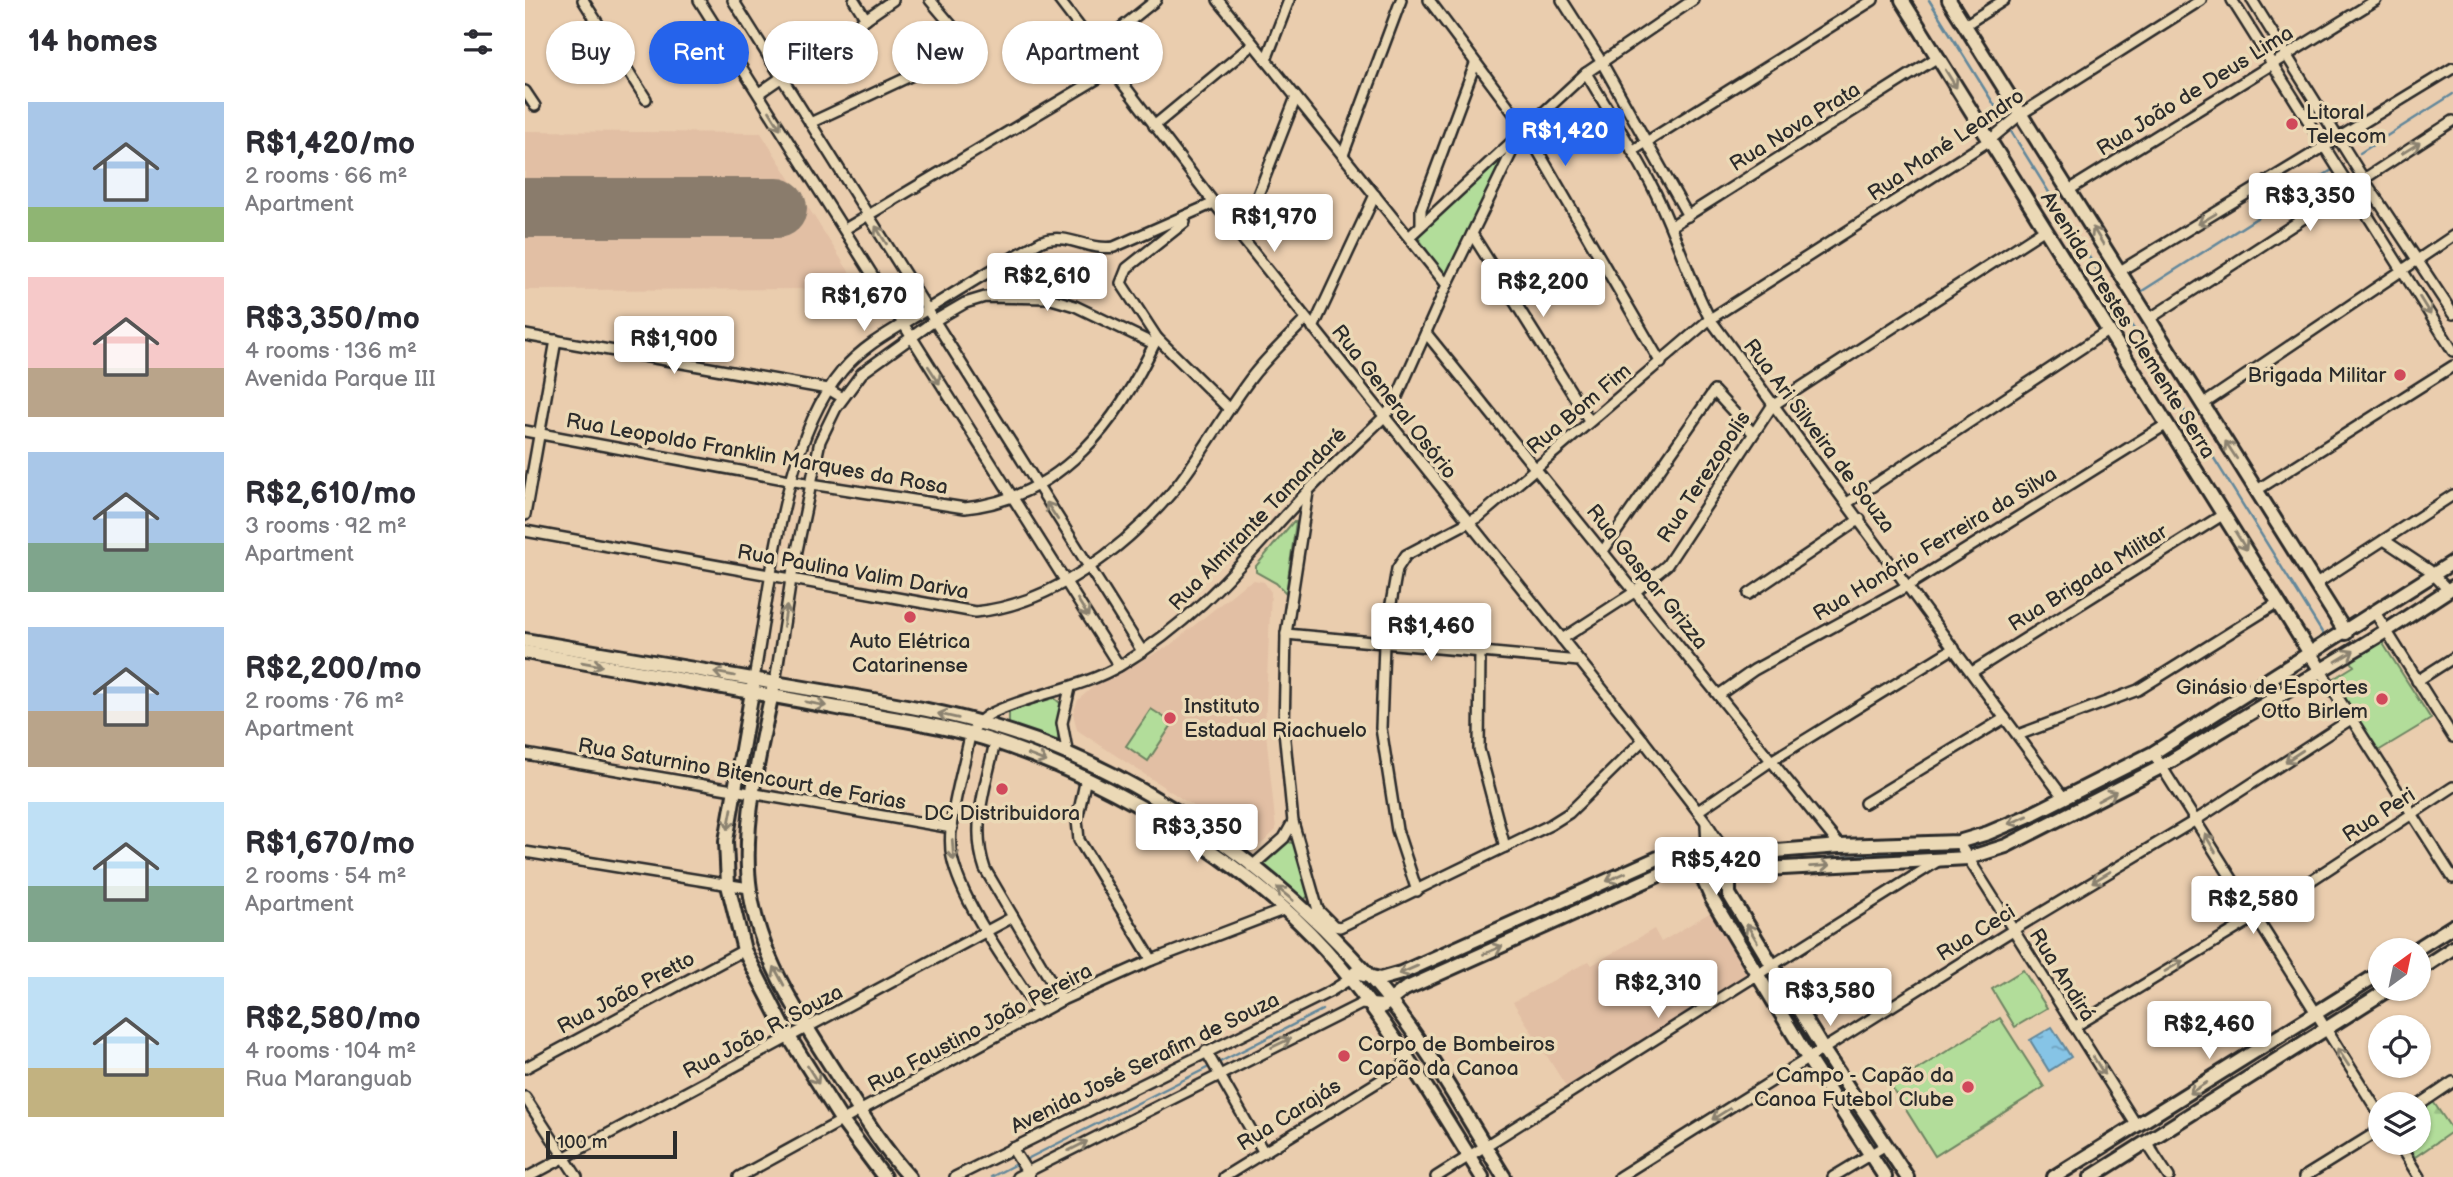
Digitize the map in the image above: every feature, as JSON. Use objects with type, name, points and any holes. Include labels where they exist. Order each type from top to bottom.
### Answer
[{"type":"main road","name":"Avenida Orestes Clemente Serra","points":[[1902,0],[2321,671]]},
{"type":"main road","name":"Avenida Orestes Clemente Serra","points":[[1949,0],[2017,118],[2069,190],[2346,632]]},
{"type":"main road","points":[[1350,979],[1355,973],[1380,979],[1401,973],[1658,858],[1690,857],[1713,848],[1726,854],[1840,846],[1958,842],[2028,816],[2153,753],[2376,614],[2453,562]]},
{"type":"main road","points":[[1370,1004],[1380,1007],[1405,989],[1661,874],[1701,874],[1715,880],[1728,872],[1968,858],[2006,846],[2161,767],[2386,631],[2450,589]]},
{"type":"main road","points":[[525,640],[754,679],[773,689],[970,735],[995,742],[1086,778],[1134,802],[1202,847],[1283,910],[1324,948],[1370,1004],[1418,1074],[1482,1177]]},
{"type":"main road","points":[[525,652],[753,693],[773,689],[910,707],[1021,736],[1068,755],[1151,796],[1212,835],[1315,913],[1388,1001],[1434,1065],[1502,1173],[1488,1177]]},
{"type":"main road","points":[[754,679],[726,841],[728,885],[744,950],[789,1037],[842,1121],[884,1177]]},
{"type":"main road","points":[[773,689],[748,846],[749,888],[755,921],[769,958],[807,1029],[860,1112],[909,1177]]},
{"type":"main road","points":[[1705,851],[1697,866],[1711,899],[1809,1060],[1885,1177]]},
{"type":"main road","points":[[1726,854],[1729,894],[1824,1051],[1907,1177]]},
{"type":"main road","points":[[2431,940],[2453,926]]},
{"type":"main road","points":[[2431,962],[2453,948]]},
{"type":"main road","points":[[2054,1177],[2368,981]]},
{"type":"main road","points":[[2091,1177],[2371,1001]]},
{"type":"main road","points":[[1418,1074],[1434,1065]]},
{"type":"main road","points":[[1434,1101],[1450,1091]]},
{"type":"street","points":[[583,0],[646,99]]},
{"type":"street","points":[[699,0],[1119,666]]},
{"type":"street","points":[[733,0],[763,48]]},
{"type":"street","points":[[854,0],[866,19]]},
{"type":"street","points":[[863,21],[893,0]]},
{"type":"street","points":[[810,123],[966,47],[964,40],[930,0]]},
{"type":"street","name":"Rua General Osório","points":[[1059,0],[1075,21]]},
{"type":"street","points":[[1130,21],[1156,0]]},
{"type":"street","points":[[1218,0],[1447,285]]},
{"type":"street","points":[[1266,60],[1289,0]]},
{"type":"street","points":[[1343,155],[1401,0]]},
{"type":"street","points":[[1429,0],[1524,127],[1661,363]]},
{"type":"street","points":[[1562,0],[1601,61],[1688,216]]},
{"type":"street","points":[[1409,237],[1524,127],[1586,73],[1692,0]]},
{"type":"street","points":[[1632,151],[1873,0]]},
{"type":"street","points":[[1965,25],[2004,0]]},
{"type":"street","name":"Rua Mané Leandro","points":[[1710,319],[1990,141],[2017,118],[2201,0]]},
{"type":"street","points":[[2232,0],[2453,351]]},
{"type":"street","points":[[2252,0],[2363,178],[2453,314]]},
{"type":"street","name":"Rua João de Deus Lima","points":[[2069,190],[2376,0]]},
{"type":"street","points":[[1154,126],[1253,44]]},
{"type":"street","name":"Rua Nova Prata","points":[[1671,226],[1938,57]]},
{"type":"street","points":[[1421,225],[1421,209],[1475,64]]},
{"type":"street","points":[[2120,271],[2453,68]]},
{"type":"street","name":"Rua Ari Silveira de Souza","points":[[1586,73],[1632,151],[1671,226],[1689,279],[1710,319],[2063,797]]},
{"type":"street","points":[[758,93],[772,84]]},
{"type":"street","points":[[786,84],[1037,488],[1142,651]]},
{"type":"street","points":[[845,229],[1088,84]]},
{"type":"street","name":"Rua General Osório","points":[[1122,84],[1468,524],[1643,740],[1698,811],[1726,854]]},
{"type":"street","points":[[525,91],[535,106]]},
{"type":"street","points":[[1242,236],[1296,97]]},
{"type":"street","points":[[2149,319],[2453,121]]},
{"type":"street","name":"Rua Almirante Tamandaré","points":[[977,723],[992,713],[1070,688],[1119,666],[1142,651],[1212,598],[1308,490],[1384,417],[1393,406],[1447,285],[1524,127]]},
{"type":"street","points":[[1313,328],[1375,195]]},
{"type":"street","points":[[754,679],[792,480],[803,439],[828,389],[850,362],[902,324],[1042,241],[1061,237],[1098,249],[1114,247],[1191,216],[1214,203]]},
{"type":"street","points":[[1191,216],[1122,275],[1123,288],[1156,341],[1229,409]]},
{"type":"street","points":[[1772,405],[2045,229]]},
{"type":"street","points":[[1472,234],[1589,420]]},
{"type":"street","points":[[2203,405],[2453,236]]},
{"type":"street","points":[[773,689],[791,579],[820,441],[843,398],[862,373],[934,321],[965,303],[985,297],[1027,295],[1075,306],[1156,341]]},
{"type":"street","name":"Rua Paulina Valim Dariva","points":[[525,531],[975,612],[1027,602],[1087,565],[1144,522],[1172,491],[1254,375],[1306,319]]},
{"type":"street","name":"Rua Bom Fim","points":[[1416,891],[1397,830],[1386,775],[1381,728],[1384,644],[1397,569],[1406,555],[1468,524],[1710,319]]},
{"type":"street","points":[[1847,503],[2109,330]]},
{"type":"street","name":"Rua Gaspar Grizza","points":[[1426,333],[1840,846]]},
{"type":"street","points":[[525,335],[828,389],[843,398]]},
{"type":"street","points":[[525,515],[556,340]]},
{"type":"street","name":"Rua Leopoldo Franklin Marques da Rosa","points":[[525,431],[811,484],[965,508],[1013,498],[1037,488],[1114,416],[1156,341]]},
{"type":"street","points":[[850,362],[862,373]]},
{"type":"street","points":[[2257,490],[2453,366]]},
{"type":"street","points":[[1603,551],[1714,391],[1753,433]]},
{"type":"street","name":"Rua Terezopolis","points":[[1562,639],[1636,591],[1679,552],[1772,405]]},
{"type":"street","name":"Rua Honório Ferreira da Silva","points":[[1720,694],[1764,665],[1909,585],[2167,424]]},
{"type":"street","points":[[1308,490],[1286,634],[1284,730],[1293,822],[1315,913],[1334,926],[1341,927],[1505,847],[1569,813],[1643,740]]},
{"type":"street","points":[[2316,584],[2453,495]]},
{"type":"street","name":"Rua Brigada Militar","points":[[1972,672],[2224,514]]},
{"type":"street","points":[[1749,594],[1860,519]]},
{"type":"street","points":[[2384,540],[2435,575],[2450,589]]},
{"type":"street","points":[[2018,735],[2138,690],[2279,602]]},
{"type":"street","points":[[2376,614],[2453,737]]},
{"type":"street","points":[[1286,634],[1579,661]]},
{"type":"street","points":[[1698,811],[1771,761],[1954,648]]},
{"type":"street","points":[[1481,653],[1479,749],[1505,847]]},
{"type":"street","points":[[2417,681],[2453,658]]},
{"type":"street","points":[[2321,671],[2453,878]]},
{"type":"street","points":[[1068,755],[1062,723],[1070,688]]},
{"type":"street","points":[[1865,803],[2005,718]]},
{"type":"street","name":"Rua Ceci","points":[[1619,1177],[1824,1051],[2013,930],[2196,820],[2351,719]]},
{"type":"street","points":[[977,723],[970,735],[952,828],[951,856],[960,881],[986,931],[1038,1012]]},
{"type":"street","points":[[995,742],[977,826],[978,848],[985,869],[1062,1000]]},
{"type":"street","points":[[2153,753],[2368,1096]]},
{"type":"street","name":"Rua Saturnino Bitencourt de Farias","points":[[525,754],[952,828]]},
{"type":"street","points":[[1086,778],[1077,820],[1079,840],[1152,960]]},
{"type":"street","name":"Rua Peri","points":[[2074,1027],[2254,918],[2453,787]]},
{"type":"street","points":[[1251,867],[1284,838],[1293,822]]},
{"type":"street","points":[[1705,851],[1706,822]]},
{"type":"street","name":"Rua Andirá","points":[[1958,842],[2137,1126]]},
{"type":"street","points":[[525,852],[749,888]]},
{"type":"street","points":[[1436,1177],[1941,859]]},
{"type":"street","name":"Rua Faustino João Pereira","points":[[739,1177],[1062,1000],[1152,960],[1283,910]]},
{"type":"street","name":"Rua João R. Souza","points":[[528,1177],[1013,917]]},
{"type":"street","name":"Rua João Pretto","points":[[525,1068],[744,950]]},
{"type":"street","name":"Avenida José Serafim de Souza","points":[[955,1177],[1331,991],[1350,979]]},
{"type":"street","name":"Avenida José Serafim de Souza","points":[[1017,1177],[1028,1175],[1219,1074],[1361,1004],[1370,1004]]},
{"type":"street","points":[[1206,1051],[1263,1151]]},
{"type":"street","name":"Rua Carajás","points":[[1224,1177],[1410,1062]]},
{"type":"street","points":[[2431,1097],[2453,1082]]},
{"type":"street","points":[[525,1097],[577,1177]]},
{"type":"street","points":[[2304,1177],[2368,1137]]},
{"type":"street","points":[[2147,1142],[2169,1177]]},
{"type":"street","points":[[1833,1177],[1886,1145]]},
{"type":"street","points":[[1012,1148],[1028,1175]]},
{"type":"street","points":[[2405,1155],[2419,1177]]},
{"type":"shaded area","points":[[525,131],[761,133],[860,289],[525,290]]},
{"type":"shaded area","name":"Instituto Estadual Riachuelo","points":[[1254,580],[1264,582],[1271,592],[1265,723],[1276,830],[1257,848],[1077,730],[1073,713],[1078,700],[1094,686],[1169,646],[1244,585]]},
{"type":"shaded area","points":[[1711,912],[1750,974],[1567,1088],[1513,1002],[1589,961],[1592,965],[1654,929],[1661,942]]},
{"type":"green space","points":[[1507,149],[1446,277],[1417,236]]},
{"type":"green space","points":[[1293,522],[1296,522],[1286,593],[1276,583],[1256,572],[1256,566]]},
{"type":"green space","name":"Ginásio de Esportes Otto Birlem","points":[[2382,642],[2431,719],[2378,751],[2333,679],[2354,666],[2349,658],[2361,650],[2364,654]]},
{"type":"green space","points":[[1053,697],[1060,703],[1058,739],[1054,742],[1009,727],[1009,712]]},
{"type":"green space","points":[[1151,709],[1173,723],[1148,761],[1126,746]]},
{"type":"green space","points":[[1289,842],[1295,844],[1310,894],[1304,900],[1262,866]]},
{"type":"green space","points":[[1710,855],[1718,855],[1723,864],[1721,871],[1710,873],[1705,868],[1705,860]]},
{"type":"green space","points":[[1680,964],[1691,981],[1655,1004],[1644,987]]},
{"type":"green space","points":[[2023,970],[2047,1008],[2015,1027],[1992,989]]},
{"type":"green space","name":"Campo - Capão da Canoa Futebol Clube","points":[[2000,1018],[2044,1087],[1935,1156],[1891,1086]]},
{"type":"green space","points":[[2431,1101],[2453,1131],[2431,1146]]},
{"type":"water","points":[[2052,1027],[2071,1057],[2049,1071],[2030,1040]]},
{"type":"waterway","points":[[1929,0],[2005,122]]},
{"type":"waterway","points":[[2360,153],[2453,94]]},
{"type":"waterway","points":[[2009,128],[2323,634]]},
{"type":"waterway","points":[[2139,293],[2332,170]]},
{"type":"waterway","points":[[2319,656],[2331,648]]},
{"type":"waterway","points":[[2161,757],[2308,663]]},
{"type":"waterway","points":[[1968,848],[2069,805],[2149,763]]},
{"type":"waterway","points":[[1743,864],[1953,849]]},
{"type":"waterway","points":[[1422,974],[1656,869],[1689,865]]},
{"type":"waterway","points":[[1220,1062],[1322,1010]]},
{"type":"waterway","points":[[1027,1159],[1207,1068]]},
{"type":"waterway","points":[[991,1177],[1014,1165]]},
{"type":"runway","points":[[525,208],[777,208]]},
{"type":"place","name":"Litoral Telecom","points":[[2292,124]]},
{"type":"place","name":"Brigada Militar","points":[[2400,375]]},
{"type":"place","name":"Auto Elétrica Catarinense","points":[[910,617]]},
{"type":"place","name":"Ginásio de Esportes Otto Birlem","points":[[2382,699]]},
{"type":"place","name":"Instituto Estadual Riachuelo","points":[[1170,718]]},
{"type":"place","name":"DC Distribuidora","points":[[1002,789]]},
{"type":"place","name":"Corpo de Bombeiros Capão da Canoa","points":[[1344,1056]]},
{"type":"place","name":"Campo - Capão da Canoa Futebol Clube","points":[[1968,1087]]}]
